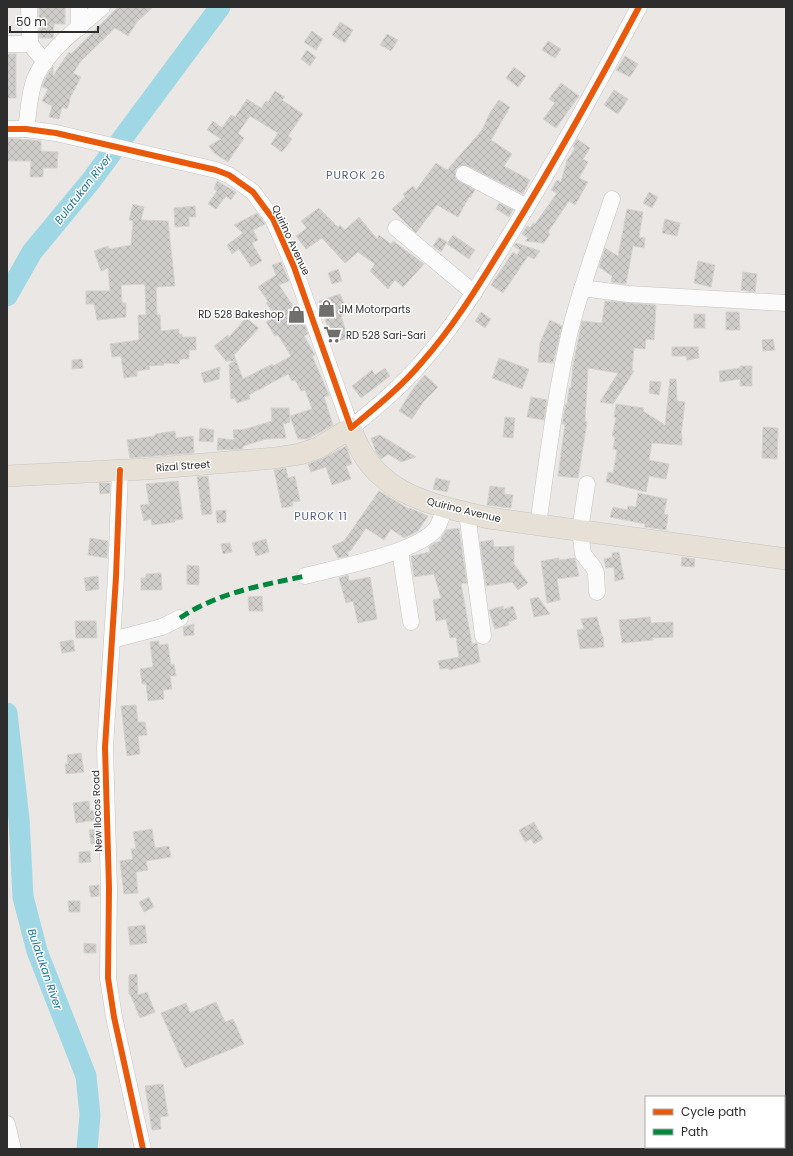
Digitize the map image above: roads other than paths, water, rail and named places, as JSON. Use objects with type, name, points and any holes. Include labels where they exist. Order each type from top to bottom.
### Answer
[{"type":"main road","name":"Rizal Street","points":[[7,476],[244,461],[300,454],[318,448],[351,428]]},
{"type":"main road","name":"Quirino Avenue","points":[[351,428],[357,447],[368,464],[380,476],[400,490],[445,507],[467,513],[538,525],[786,559]]},
{"type":"street","points":[[29,7],[30,44],[45,62]]},
{"type":"street","points":[[79,7],[79,28]]},
{"type":"street","points":[[26,129],[31,94],[36,75],[45,62],[102,7]]},
{"type":"street","points":[[351,428],[398,387],[421,364],[441,340],[474,293],[527,207],[600,81],[639,7]]},
{"type":"street","points":[[7,44],[30,44]]},
{"type":"street","name":"Quirino Avenue","points":[[7,129],[26,129],[58,134],[216,170],[229,175],[253,192],[272,219],[294,267],[351,428]]},
{"type":"street","points":[[464,174],[527,207]]},
{"type":"street","points":[[538,525],[569,336],[582,288],[612,199]]},
{"type":"street","points":[[396,228],[474,293]]},
{"type":"street","points":[[582,288],[628,294],[786,303]]},
{"type":"street","name":"New Ilocos Road","points":[[120,470],[112,640],[105,747],[109,888],[108,978],[114,1017],[143,1149]]},
{"type":"street","points":[[587,484],[580,530],[583,554],[596,573],[597,592]]},
{"type":"street","points":[[305,576],[400,551],[420,542],[436,529],[445,507]]},
{"type":"street","points":[[467,513],[483,636]]},
{"type":"street","points":[[400,551],[411,622]]},
{"type":"street","points":[[112,640],[162,626],[180,618]]},
{"type":"street","points":[[7,1124],[13,1149]]},
{"type":"waterway","name":"Bulatukan River","points":[[7,296],[32,252],[90,182],[220,7]]},
{"type":"waterway","name":"Bulatukan River","points":[[7,713],[19,819],[23,897],[37,951],[86,1076],[90,1115],[87,1149]]},
{"type":"place","name":"JM Motorparts","points":[[326,309]]},
{"type":"place","name":"RD 528 Bakeshop","points":[[297,314]]},
{"type":"place","name":"RD 528 Sari-Sari","points":[[333,335]]},
{"type":"district","name":"PUROK 26","points":[[356,175]]},
{"type":"district","name":"PUROK 11","points":[[321,516]]}]
